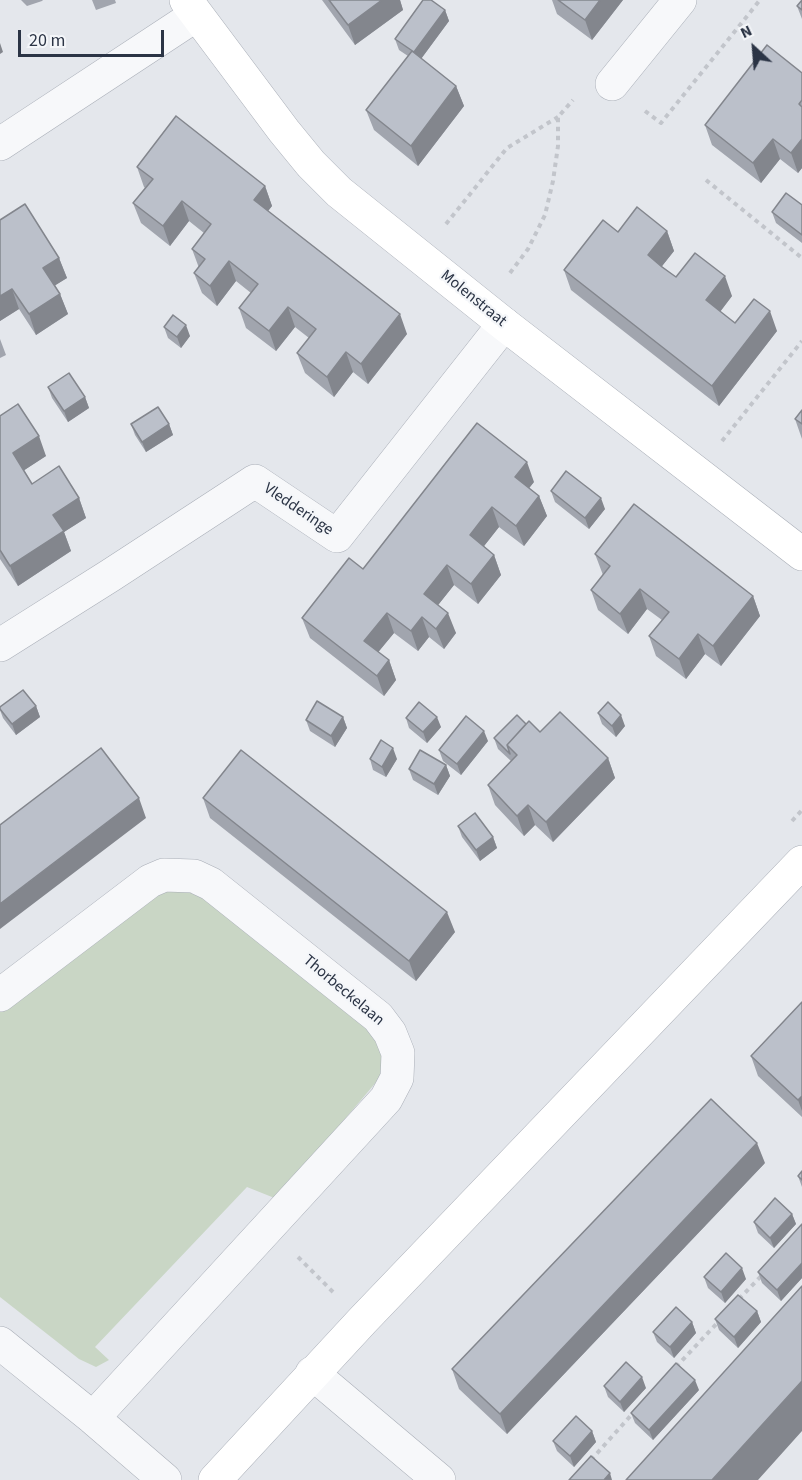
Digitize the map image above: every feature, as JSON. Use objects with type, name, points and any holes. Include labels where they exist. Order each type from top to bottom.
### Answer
[{"type":"street","points":[[612,84],[680,0]]},
{"type":"street","points":[[0,144],[191,7]]},
{"type":"street","name":"Molenstraat","points":[[191,7],[284,131],[311,164],[339,192],[504,324],[802,554]]},
{"type":"street","name":"Vledderinge","points":[[0,645],[255,481],[337,536],[504,324]]},
{"type":"street","points":[[215,1480],[312,1373],[802,862]]},
{"type":"street","name":"Thorbeckelaan","points":[[0,995],[150,881],[164,875],[194,876],[210,884],[378,1017],[390,1033],[398,1053],[397,1078],[386,1099],[93,1418]]},
{"type":"street","points":[[0,1343],[165,1480]]},
{"type":"street","points":[[312,1373],[439,1480]]},
{"type":"path","points":[[446,224],[507,148],[558,117],[596,72],[661,123],[760,0]]},
{"type":"path","points":[[509,275],[528,249],[545,215],[558,146],[558,117]]},
{"type":"path","points":[[706,180],[802,258]]},
{"type":"path","points":[[696,472],[802,341]]},
{"type":"path","points":[[738,1300],[770,1266]]},
{"type":"path","points":[[675,1368],[723,1317]]},
{"type":"path","points":[[588,1463],[635,1411]]},
{"type":"green space","points":[[181,886],[203,893],[373,1028],[389,1067],[277,1199],[247,1187],[95,1347],[109,1360],[96,1367],[79,1359],[0,1297],[0,1010],[151,897]]},
{"type":"building","points":[[329,0],[382,0],[348,25]]},
{"type":"building","points":[[423,0],[431,0],[445,10],[414,52],[395,39]]},
{"type":"building","points":[[558,0],[600,0],[585,20]]},
{"type":"building","points":[[802,0],[802,10],[797,6]]},
{"type":"building","points":[[767,45],[802,73],[802,100],[799,104],[802,107],[802,139],[791,153],[773,139],[753,163],[705,125]]},
{"type":"building","points":[[412,51],[456,86],[411,146],[366,110]]},
{"type":"building","points":[[176,116],[265,186],[254,200],[400,314],[361,364],[346,352],[327,377],[297,353],[316,329],[288,307],[269,331],[239,308],[258,284],[229,261],[210,286],[194,273],[205,259],[192,249],[211,224],[182,201],[163,226],[133,203],[153,179],[137,167]]},
{"type":"building","points":[[786,193],[802,205],[802,235],[772,212]]},
{"type":"building","points":[[25,204],[59,258],[43,268],[60,294],[29,314],[12,289],[0,296],[0,220]]},
{"type":"building","points":[[637,207],[667,231],[648,255],[662,267],[676,277],[695,253],[725,276],[706,300],[735,323],[754,299],[770,311],[712,386],[564,270],[603,220],[618,232]]},
{"type":"building","points":[[173,315],[186,325],[177,337],[164,327]]},
{"type":"building","points":[[69,373],[85,397],[64,411],[48,387]]},
{"type":"building","points":[[18,404],[39,436],[13,453],[32,484],[59,466],[79,498],[53,515],[64,531],[10,566],[0,550],[0,416]]},
{"type":"building","points":[[158,407],[169,424],[142,442],[131,424]]},
{"type":"building","points":[[802,410],[802,424],[795,419]]},
{"type":"building","points":[[477,423],[527,462],[515,477],[539,496],[516,526],[492,507],[480,522],[470,535],[494,555],[471,584],[447,565],[424,594],[448,613],[436,629],[422,617],[411,631],[387,613],[364,641],[389,660],[377,676],[302,618],[349,558],[363,569]]},
{"type":"building","points":[[566,471],[601,498],[585,518],[551,491]]},
{"type":"building","points":[[634,504],[753,596],[713,646],[698,634],[679,659],[649,636],[669,612],[640,589],[620,614],[591,590],[610,566],[595,554]]},
{"type":"building","points":[[23,690],[36,706],[12,724],[0,707]]},
{"type":"building","points":[[317,701],[343,717],[331,736],[306,720]]},
{"type":"building","points":[[419,702],[437,717],[423,732],[406,718]]},
{"type":"building","points":[[608,702],[621,715],[612,726],[598,713]]},
{"type":"building","points":[[560,712],[608,758],[546,822],[528,805],[517,816],[488,785],[517,755],[507,745],[529,721],[540,732]]},
{"type":"building","points":[[517,715],[526,724],[507,745],[510,754],[494,738]]},
{"type":"building","points":[[466,716],[484,731],[457,764],[439,750]]},
{"type":"building","points":[[381,740],[393,748],[382,767],[370,759]]},
{"type":"building","points":[[101,748],[139,798],[0,904],[0,825]]},
{"type":"building","points":[[241,750],[447,912],[409,961],[203,798]]},
{"type":"building","points":[[420,750],[446,765],[434,784],[409,769]]},
{"type":"building","points":[[475,813],[493,837],[476,850],[458,826]]},
{"type":"building","points":[[802,1002],[802,1096],[798,1100],[751,1056]]},
{"type":"building","points":[[711,1099],[757,1143],[500,1414],[452,1369]]},
{"type":"building","points":[[775,1198],[792,1214],[770,1238],[754,1222]]},
{"type":"building","points":[[802,1224],[802,1263],[777,1290],[758,1272]]},
{"type":"building","points":[[726,1253],[742,1268],[721,1292],[704,1277]]},
{"type":"building","points":[[802,1286],[802,1381],[712,1480],[626,1480]]},
{"type":"building","points":[[738,1295],[757,1311],[734,1337],[715,1319]]},
{"type":"building","points":[[676,1307],[692,1322],[670,1347],[653,1332]]},
{"type":"building","points":[[626,1362],[642,1377],[620,1402],[604,1386]]},
{"type":"building","points":[[676,1363],[695,1380],[649,1430],[631,1413]]},
{"type":"building","points":[[576,1416],[592,1431],[570,1456],[553,1441]]},
{"type":"building","points":[[591,1456],[610,1473],[604,1480],[569,1480]]}]
